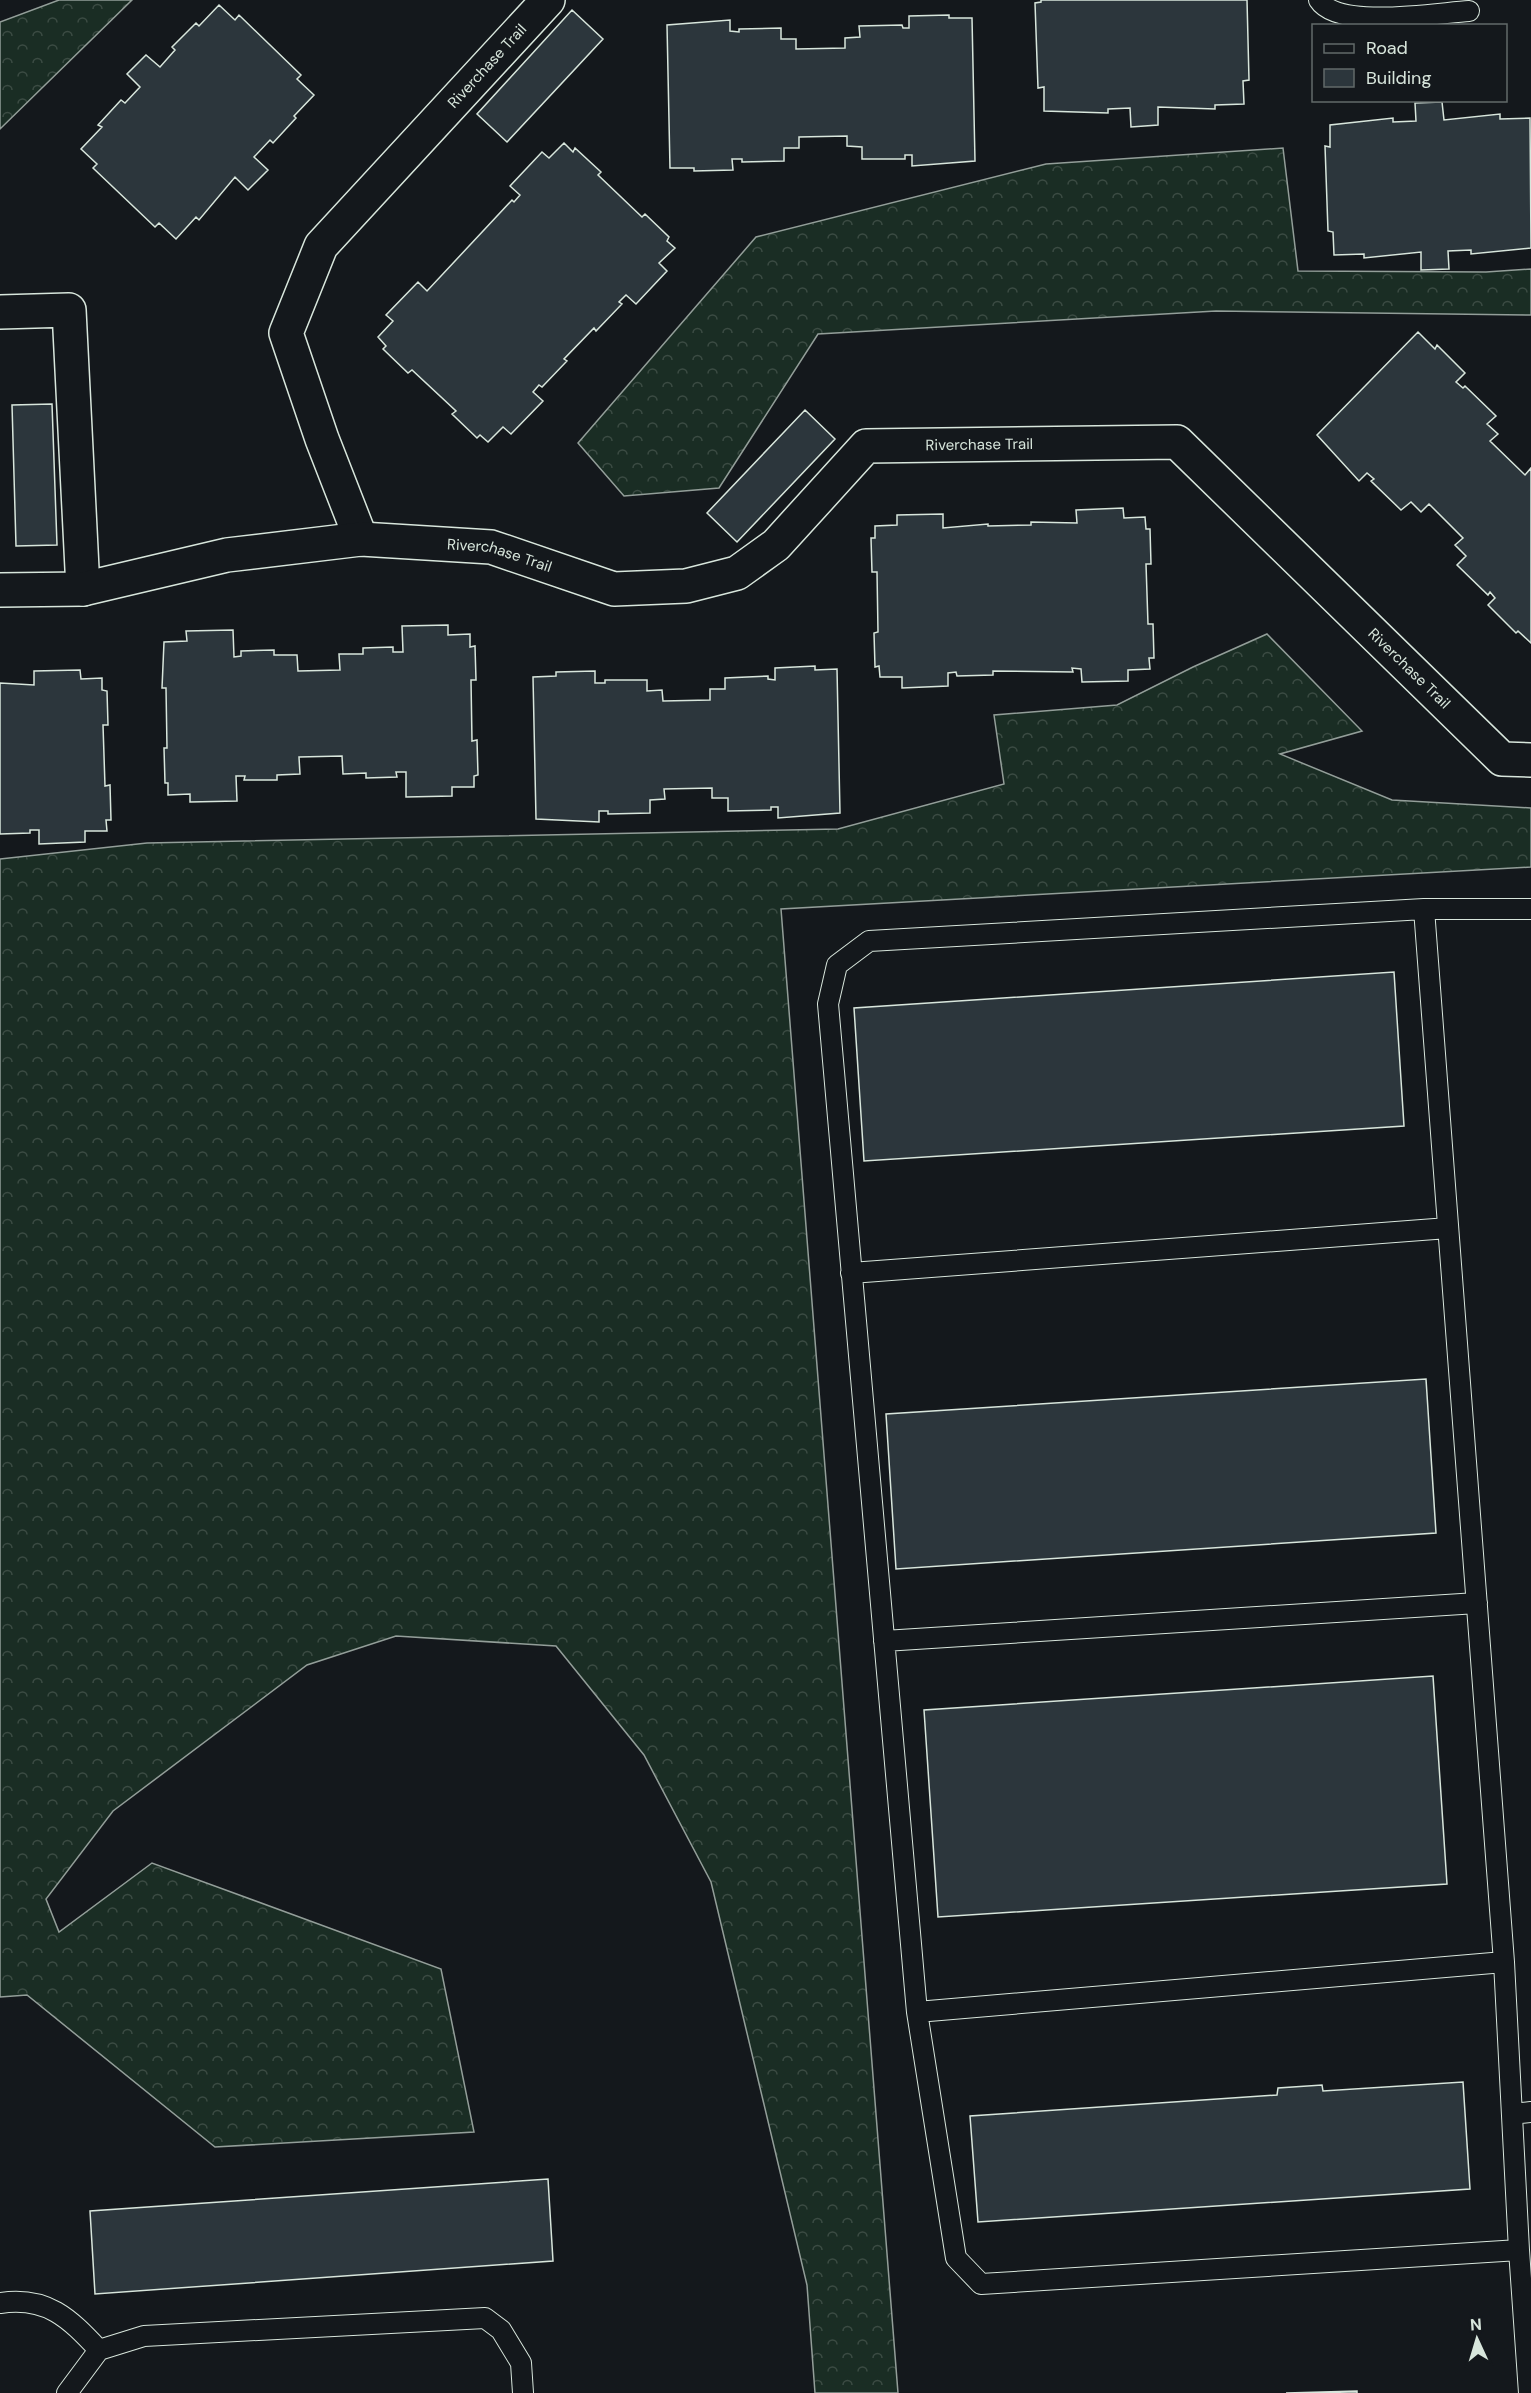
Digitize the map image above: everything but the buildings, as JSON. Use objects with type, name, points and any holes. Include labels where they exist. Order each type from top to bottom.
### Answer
[{"type":"street","name":"Riverchase Trail","points":[[361,539],[322,439],[286,333],[321,246],[548,0]]},
{"type":"street","points":[[0,312],[69,310],[83,589]]},
{"type":"street","name":"Riverchase Trail","points":[[0,590],[83,589],[227,555],[361,539],[491,547],[614,589],[686,586],[737,573],[776,544],[866,446],[1178,442],[1502,759],[1531,760]]},
{"type":"lane","points":[[1319,0],[1338,14],[1374,18],[1469,11]]},
{"type":"lane","points":[[1519,2250],[981,2284],[956,2258],[917,2012],[828,1004],[837,964],[869,941],[1424,909],[1531,909]]},
{"type":"lane","points":[[1424,909],[1504,1962],[1522,2113],[1519,2250],[1529,2393]]},
{"type":"lane","points":[[851,1273],[1448,1228]]},
{"type":"lane","points":[[884,1641],[1477,1603]]},
{"type":"lane","points":[[917,2012],[1504,1962]]},
{"type":"lane","points":[[0,2303],[16,2301],[43,2304],[73,2322],[99,2350]]},
{"type":"lane","points":[[68,2393],[99,2350],[144,2336],[485,2318],[501,2330],[521,2363],[523,2393]]},
{"type":"green space","points":[[59,0],[132,0],[0,129],[0,22]]},
{"type":"green space","points":[[1283,148],[1298,271],[1486,272],[1531,269],[1531,315],[1216,311],[818,334],[719,488],[624,496],[578,443],[756,237],[1046,164]]},
{"type":"green space","points":[[1267,634],[1362,731],[1280,754],[1392,800],[1531,808],[1531,867],[781,909],[898,2393],[815,2393],[807,2285],[711,1882],[644,1755],[556,1646],[396,1636],[307,1665],[113,1811],[46,1899],[59,1932],[152,1863],[441,1969],[474,2132],[215,2147],[27,1995],[0,1997],[0,859],[147,843],[838,829],[1004,784],[994,715],[1117,705],[1193,667]]}]
